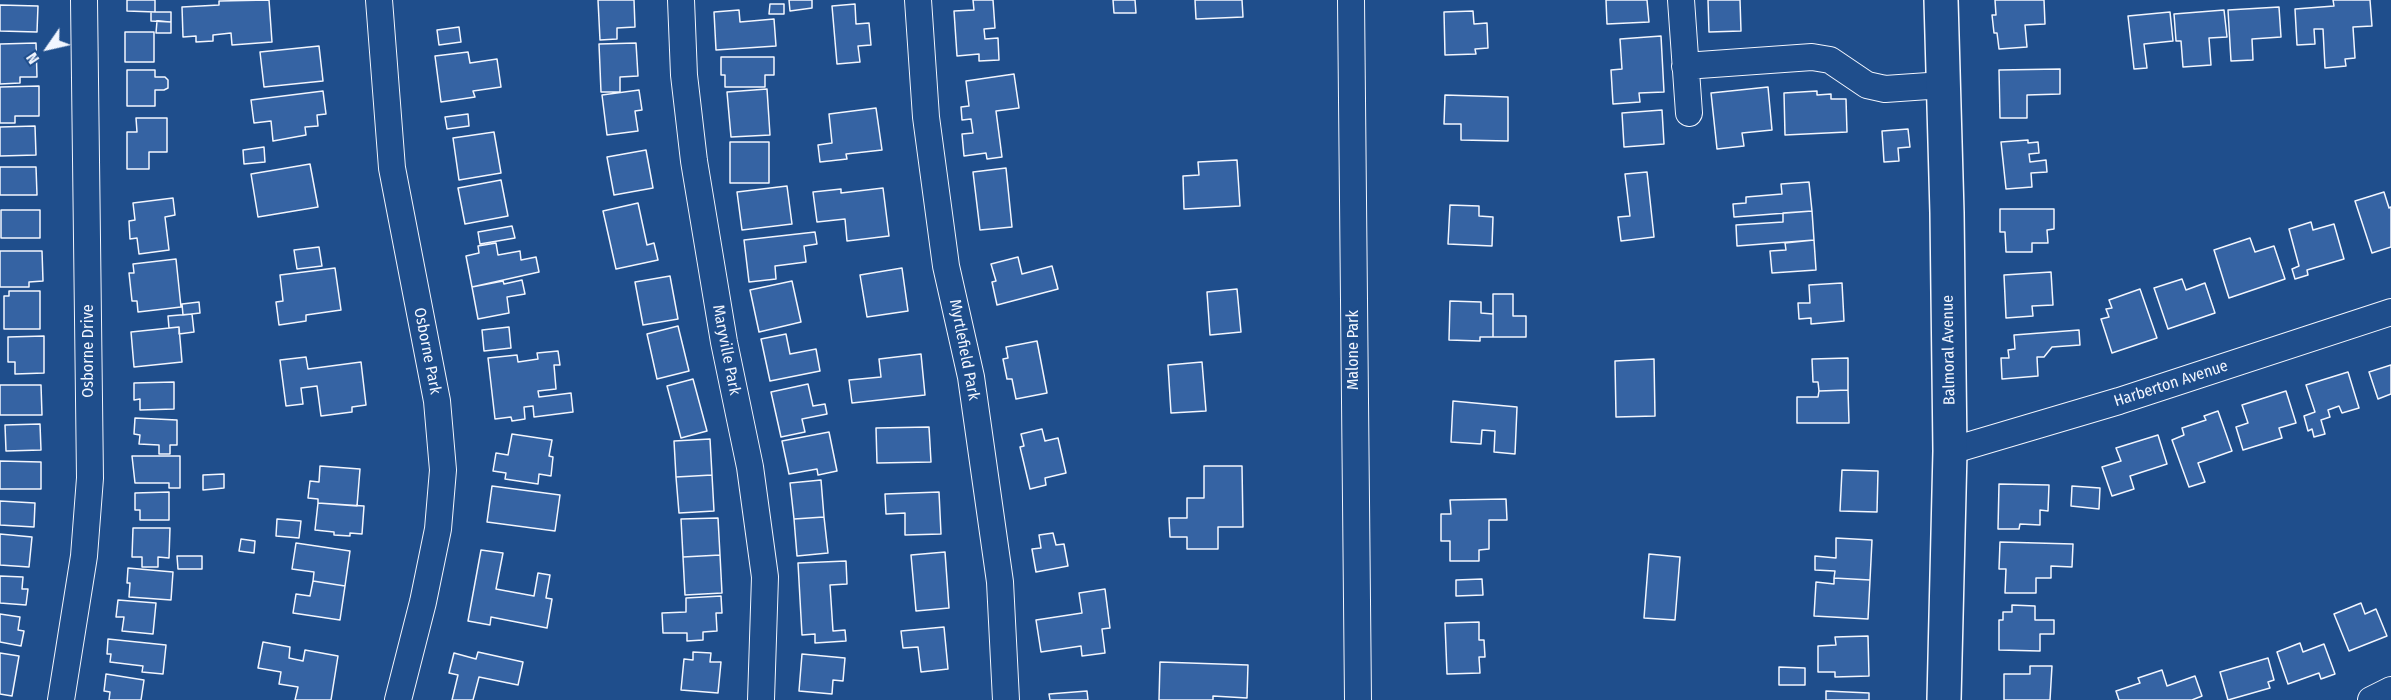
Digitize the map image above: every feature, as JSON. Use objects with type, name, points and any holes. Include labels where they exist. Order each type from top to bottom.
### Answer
[{"type":"highway","name":"Balmoral Avenue","points":[[1941,0],[1950,451],[1944,700]]},
{"type":"street","name":"Osborne Drive","points":[[61,700],[84,555],[90,478],[84,0]]},
{"type":"street","name":"Osborne Park","points":[[379,0],[393,168],[437,401],[443,470],[438,529],[426,592],[398,700]]},
{"type":"street","name":"Maryville Park","points":[[681,0],[684,75],[694,160],[724,342],[750,467],[765,577],[761,700]]},
{"type":"street","name":"Myrtlefield Park","points":[[918,0],[926,117],[945,255],[971,377],[1000,582],[1006,700]]},
{"type":"street","name":"Malone Park","points":[[1351,0],[1358,700]]},
{"type":"street","points":[[1681,0],[1689,113]]},
{"type":"street","points":[[1685,66],[1812,57],[1830,60],[1867,85],[1885,89],[1943,85]]},
{"type":"street","name":"Harberton Avenue","points":[[1950,451],[2119,401],[2391,312]]},
{"type":"street","points":[[2371,700],[2391,690]]},
{"type":"building","points":[[127,0],[155,0],[155,12],[127,11]]},
{"type":"building","points":[[269,0],[272,42],[232,45],[231,33],[213,35],[213,41],[196,42],[196,36],[183,37],[182,7],[219,5],[219,1]]},
{"type":"building","points":[[598,0],[634,0],[635,27],[617,28],[617,39],[600,40]]},
{"type":"building","points":[[789,0],[812,0],[812,8],[790,11]]},
{"type":"building","points":[[973,0],[993,0],[995,28],[984,29],[985,39],[998,38],[999,60],[979,61],[979,54],[957,56],[954,11],[974,10]]},
{"type":"building","points":[[1113,0],[1135,0],[1136,13],[1114,13]]},
{"type":"building","points":[[1195,0],[1242,0],[1243,17],[1196,19]]},
{"type":"building","points":[[1606,0],[1647,0],[1649,22],[1607,24]]},
{"type":"building","points":[[1708,0],[1740,0],[1741,31],[1709,32]]},
{"type":"building","points":[[1995,0],[2044,0],[2045,24],[2025,25],[2027,47],[1999,49],[1992,15],[1996,15]]},
{"type":"building","points":[[2333,0],[2370,0],[2372,26],[2353,27],[2355,58],[2345,59],[2346,66],[2325,68],[2323,29],[2314,29],[2315,44],[2297,45],[2295,9],[2334,6]]},
{"type":"building","points":[[770,4],[784,4],[784,14],[769,14]]},
{"type":"building","points":[[855,4],[856,24],[869,23],[871,45],[858,46],[860,62],[837,64],[832,6]]},
{"type":"building","points":[[0,5],[38,6],[37,32],[0,31]]},
{"type":"building","points":[[2279,7],[2281,37],[2252,39],[2253,60],[2231,61],[2228,10]]},
{"type":"building","points":[[739,10],[740,22],[774,19],[776,46],[716,50],[714,12]]},
{"type":"building","points":[[2224,10],[2227,37],[2209,38],[2211,65],[2183,67],[2181,41],[2176,41],[2174,14]]},
{"type":"building","points":[[1473,11],[1474,24],[1487,23],[1488,48],[1475,49],[1476,54],[1445,55],[1444,12]]},
{"type":"building","points":[[151,12],[171,12],[171,22],[151,21]]},
{"type":"building","points":[[2170,12],[2173,41],[2144,44],[2147,68],[2134,69],[2128,16]]},
{"type":"building","points":[[157,21],[171,22],[171,33],[156,33]]},
{"type":"building","points":[[459,27],[461,42],[439,45],[437,30]]},
{"type":"building","points":[[125,32],[154,32],[154,62],[125,62]]},
{"type":"building","points":[[1661,36],[1664,92],[1639,93],[1640,102],[1613,104],[1611,70],[1622,69],[1620,39]]},
{"type":"building","points":[[36,43],[37,77],[20,77],[20,83],[0,84],[0,44]]},
{"type":"building","points":[[636,43],[638,76],[620,77],[620,92],[601,92],[599,44]]},
{"type":"building","points":[[319,46],[323,81],[264,87],[260,52]]},
{"type":"building","points":[[468,52],[470,63],[497,59],[501,87],[473,91],[475,97],[441,102],[435,56]]},
{"type":"building","points":[[721,57],[774,57],[774,75],[765,75],[765,87],[725,87],[725,75],[721,75]]},
{"type":"building","points":[[2060,69],[2060,94],[2027,95],[2027,118],[2000,118],[1999,70]]},
{"type":"building","points":[[127,70],[155,70],[155,77],[165,77],[168,80],[168,88],[155,90],[155,106],[127,106]]},
{"type":"building","points":[[1014,74],[1019,108],[996,111],[1002,157],[987,159],[986,153],[964,156],[962,134],[973,133],[971,119],[962,120],[961,107],[969,106],[966,81]]},
{"type":"building","points":[[39,86],[39,116],[15,116],[15,123],[0,123],[0,87]]},
{"type":"building","points":[[1768,87],[1772,130],[1742,133],[1744,146],[1717,149],[1711,93]]},
{"type":"building","points":[[767,89],[770,135],[731,137],[727,92]]},
{"type":"building","points":[[639,90],[642,110],[635,111],[638,131],[607,135],[602,95]]},
{"type":"building","points":[[323,91],[326,114],[317,115],[318,126],[305,127],[306,135],[273,141],[271,121],[254,123],[251,100]]},
{"type":"building","points":[[1817,91],[1817,95],[1831,94],[1831,99],[1846,99],[1847,132],[1785,135],[1784,93]]},
{"type":"building","points":[[1445,95],[1508,97],[1508,141],[1461,140],[1461,124],[1444,124]]},
{"type":"building","points":[[876,108],[882,150],[846,154],[847,159],[820,162],[818,145],[832,143],[829,114]]},
{"type":"building","points":[[1662,110],[1664,144],[1624,147],[1622,113]]},
{"type":"building","points":[[468,114],[469,126],[447,129],[445,117]]},
{"type":"building","points":[[136,118],[167,118],[167,152],[149,152],[149,169],[127,169],[127,132],[137,132]]},
{"type":"building","points":[[35,126],[36,155],[0,156],[0,127]]},
{"type":"building","points":[[1908,129],[1910,147],[1898,148],[1899,161],[1884,162],[1882,131]]},
{"type":"building","points":[[494,132],[501,173],[459,180],[453,138]]},
{"type":"building","points":[[2028,140],[2028,143],[2038,142],[2039,153],[2029,154],[2030,162],[2046,160],[2047,172],[2031,173],[2032,187],[2006,189],[2001,142]]},
{"type":"building","points":[[730,142],[769,142],[769,183],[730,183]]},
{"type":"building","points":[[264,147],[265,162],[244,164],[243,150]]},
{"type":"building","points":[[646,150],[653,188],[614,195],[607,157]]},
{"type":"building","points":[[1237,160],[1240,206],[1184,209],[1183,176],[1199,175],[1198,162]]},
{"type":"building","points":[[310,164],[318,207],[258,217],[251,174]]},
{"type":"building","points":[[0,167],[36,167],[37,195],[0,195]]},
{"type":"building","points":[[1006,168],[1012,227],[980,230],[973,172]]},
{"type":"building","points":[[1647,172],[1654,237],[1621,241],[1618,217],[1630,216],[1625,174]]},
{"type":"building","points":[[501,180],[508,216],[465,224],[458,188]]},
{"type":"building","points":[[1809,182],[1812,211],[1734,217],[1733,204],[1746,203],[1746,197],[1782,194],[1781,184]]},
{"type":"building","points":[[787,186],[792,224],[742,230],[737,192]]},
{"type":"building","points":[[883,188],[889,236],[847,241],[845,219],[817,222],[813,192],[841,189],[841,193]]},
{"type":"building","points":[[2384,192],[2389,208],[2391,207],[2391,247],[2372,253],[2355,201]]},
{"type":"building","points":[[173,198],[175,215],[165,217],[169,250],[139,254],[137,238],[130,239],[129,221],[135,220],[133,203]]},
{"type":"building","points":[[638,203],[647,245],[654,243],[658,260],[616,269],[603,211]]},
{"type":"building","points":[[1450,205],[1479,206],[1479,216],[1493,217],[1492,246],[1448,244]]},
{"type":"building","points":[[2000,209],[2054,209],[2054,229],[2047,230],[2048,243],[2032,243],[2032,252],[2006,252],[2005,232],[2000,232]]},
{"type":"building","points":[[1,210],[40,210],[40,238],[1,238]]},
{"type":"building","points":[[1812,211],[1814,240],[1737,246],[1736,225],[1783,222],[1783,213]]},
{"type":"building","points":[[2311,222],[2313,230],[2334,224],[2344,259],[2307,270],[2308,275],[2295,279],[2292,269],[2299,266],[2289,229]]},
{"type":"building","points":[[512,226],[515,238],[480,244],[478,232]]},
{"type":"building","points":[[815,232],[817,244],[804,246],[806,262],[775,266],[776,279],[749,282],[744,240]]},
{"type":"building","points":[[2250,238],[2255,252],[2274,246],[2285,279],[2229,298],[2214,250]]},
{"type":"building","points":[[1814,240],[1816,270],[1772,273],[1770,251],[1786,250],[1785,243]]},
{"type":"building","points":[[496,243],[498,255],[520,251],[521,260],[536,257],[539,272],[472,287],[466,256],[479,253],[478,246]]},
{"type":"building","points":[[319,247],[322,266],[297,269],[294,250]]},
{"type":"building","points":[[0,251],[42,251],[43,281],[29,282],[29,287],[0,287]]},
{"type":"building","points":[[1018,257],[1022,274],[1052,266],[1058,289],[997,305],[992,282],[996,281],[991,264]]},
{"type":"building","points":[[176,259],[181,307],[138,312],[137,301],[132,301],[129,273],[134,273],[133,264]]},
{"type":"building","points":[[335,268],[341,310],[306,315],[306,321],[279,325],[276,302],[283,301],[280,275]]},
{"type":"building","points":[[902,268],[908,311],[867,317],[860,275]]},
{"type":"building","points":[[2051,272],[2053,305],[2032,306],[2033,316],[2006,318],[2004,275]]},
{"type":"building","points":[[670,276],[678,319],[643,325],[635,282]]},
{"type":"building","points":[[2182,279],[2186,290],[2205,283],[2215,313],[2168,329],[2154,288]]},
{"type":"building","points":[[522,280],[525,294],[507,297],[509,313],[478,319],[472,287]]},
{"type":"building","points":[[792,281],[801,322],[759,332],[750,290]]},
{"type":"building","points":[[1842,283],[1844,321],[1811,324],[1811,318],[1799,319],[1798,303],[1810,303],[1809,285]]},
{"type":"building","points":[[1237,289],[1241,332],[1210,335],[1207,292]]},
{"type":"building","points":[[2140,289],[2157,338],[2112,353],[2101,319],[2109,317],[2106,309],[2112,308],[2109,300]]},
{"type":"building","points":[[9,291],[40,291],[40,329],[4,329],[4,296],[9,296]]},
{"type":"building","points":[[1493,294],[1513,294],[1513,316],[1526,316],[1526,337],[1493,337]]},
{"type":"building","points":[[1450,301],[1481,302],[1481,313],[1493,314],[1493,337],[1480,337],[1480,341],[1449,340]]},
{"type":"building","points":[[199,302],[200,313],[183,315],[182,304]]},
{"type":"building","points":[[192,314],[194,332],[179,334],[179,327],[169,328],[168,316]]},
{"type":"building","points":[[678,326],[689,371],[657,379],[647,334]]},
{"type":"building","points":[[179,327],[182,362],[134,367],[131,332]]},
{"type":"building","points":[[509,327],[511,348],[484,351],[482,330]]},
{"type":"building","points":[[2079,330],[2080,345],[2052,347],[2044,357],[2037,357],[2038,376],[2002,379],[2001,358],[2009,358],[2008,350],[2015,349],[2014,335]]},
{"type":"building","points":[[786,334],[790,354],[816,349],[820,371],[770,381],[761,339]]},
{"type":"building","points":[[44,336],[44,373],[15,374],[15,362],[8,362],[8,337]]},
{"type":"building","points":[[1037,341],[1047,393],[1016,399],[1012,379],[1007,379],[1003,359],[1008,358],[1006,347]]},
{"type":"building","points":[[558,351],[560,365],[554,365],[556,389],[538,391],[539,397],[571,393],[573,412],[534,417],[533,406],[524,407],[525,419],[512,421],[511,417],[495,419],[488,358],[517,355],[518,362],[538,359],[537,353]]},
{"type":"building","points":[[921,354],[925,395],[852,403],[849,380],[881,377],[879,359]]},
{"type":"building","points":[[306,357],[308,369],[361,362],[366,405],[352,407],[352,412],[321,416],[317,386],[301,388],[303,404],[286,406],[280,360]]},
{"type":"building","points":[[1848,358],[1848,390],[1819,391],[1818,382],[1813,382],[1812,359]]},
{"type":"building","points":[[1654,359],[1655,416],[1616,417],[1615,361]]},
{"type":"building","points":[[1202,362],[1206,411],[1171,413],[1168,365]]},
{"type":"building","points":[[2391,365],[2391,394],[2378,399],[2369,372]]},
{"type":"building","points":[[2348,372],[2359,408],[2342,413],[2339,406],[2328,410],[2330,417],[2321,420],[2325,434],[2314,437],[2312,429],[2308,431],[2304,416],[2315,412],[2306,385]]},
{"type":"building","points":[[693,379],[707,431],[681,438],[667,386]]},
{"type":"building","points":[[174,382],[174,409],[140,410],[140,399],[134,400],[134,383]]},
{"type":"building","points":[[808,384],[813,406],[825,404],[827,414],[802,419],[805,432],[781,437],[771,392]]},
{"type":"building","points":[[0,385],[41,385],[42,415],[0,415]]},
{"type":"building","points":[[1848,390],[1849,423],[1797,423],[1797,397],[1818,397],[1819,391]]},
{"type":"building","points":[[2286,391],[2296,423],[2279,428],[2282,438],[2243,450],[2236,427],[2248,423],[2242,405]]},
{"type":"building","points":[[1453,401],[1517,407],[1515,454],[1494,452],[1495,431],[1482,430],[1481,444],[1451,442]]},
{"type":"building","points":[[2218,411],[2232,451],[2198,463],[2205,482],[2189,487],[2172,440],[2184,435],[2182,428],[2206,420],[2204,416]]},
{"type":"building","points":[[135,418],[177,420],[177,445],[170,445],[170,454],[159,454],[159,445],[139,444],[140,435],[134,434]]},
{"type":"building","points":[[40,424],[41,450],[6,451],[5,425]]},
{"type":"building","points":[[929,427],[931,462],[877,463],[876,428]]},
{"type":"building","points":[[1042,429],[1045,441],[1058,438],[1066,473],[1045,478],[1046,485],[1030,489],[1020,447],[1024,446],[1021,434]]},
{"type":"building","points":[[829,432],[837,471],[818,475],[817,469],[789,474],[782,441]]},
{"type":"building","points":[[512,434],[552,440],[549,456],[553,457],[551,476],[539,474],[538,484],[505,479],[506,473],[493,471],[496,453],[508,455]]},
{"type":"building","points":[[2158,435],[2167,464],[2130,476],[2134,489],[2112,496],[2102,467],[2121,461],[2116,448]]},
{"type":"building","points":[[710,439],[712,475],[676,477],[674,441]]},
{"type":"building","points":[[132,456],[180,456],[180,488],[169,488],[169,483],[135,483]]},
{"type":"building","points":[[0,461],[41,462],[41,489],[0,489]]},
{"type":"building","points":[[320,466],[360,469],[357,506],[318,503],[318,499],[308,498],[310,481],[319,482]]},
{"type":"building","points":[[1204,466],[1242,466],[1243,527],[1218,527],[1218,549],[1187,549],[1187,537],[1170,537],[1169,518],[1187,518],[1187,498],[1204,498]]},
{"type":"building","points":[[1842,470],[1878,471],[1877,512],[1840,511]]},
{"type":"building","points":[[224,474],[224,488],[203,490],[203,475]]},
{"type":"building","points":[[712,475],[714,511],[679,513],[676,477]]},
{"type":"building","points":[[821,480],[824,517],[794,519],[790,483]]},
{"type":"building","points":[[1999,484],[2049,485],[2048,511],[2040,510],[2040,525],[2020,524],[2019,529],[1998,529]]},
{"type":"building","points":[[492,486],[560,495],[555,531],[487,522]]},
{"type":"building","points":[[2072,486],[2100,488],[2099,509],[2071,506]]},
{"type":"building","points":[[169,492],[169,520],[140,520],[140,510],[135,510],[135,493]]},
{"type":"building","points":[[939,492],[941,534],[905,535],[905,513],[886,514],[885,494]]},
{"type":"building","points":[[1506,499],[1507,520],[1489,520],[1489,549],[1479,550],[1479,561],[1450,561],[1450,541],[1441,541],[1441,514],[1451,514],[1450,500]]},
{"type":"building","points":[[0,501],[35,503],[34,527],[0,525]]},
{"type":"building","points":[[318,503],[364,506],[362,534],[334,535],[334,532],[315,530]]},
{"type":"building","points":[[824,517],[828,553],[797,556],[794,519]]},
{"type":"building","points":[[718,518],[720,555],[683,557],[681,519]]},
{"type":"building","points":[[277,519],[301,521],[299,538],[276,536]]},
{"type":"building","points":[[133,528],[170,528],[169,558],[158,557],[158,567],[142,567],[142,557],[132,557]]},
{"type":"building","points":[[1053,533],[1056,545],[1064,544],[1068,566],[1036,572],[1032,549],[1041,548],[1039,535]]},
{"type":"building","points":[[0,534],[32,537],[29,567],[0,565]]},
{"type":"building","points":[[1836,538],[1872,540],[1870,580],[1834,578],[1835,571],[1815,570],[1815,556],[1836,558]]},
{"type":"building","points":[[241,539],[255,541],[254,553],[239,551]]},
{"type":"building","points":[[2000,542],[2073,544],[2072,567],[2051,566],[2051,578],[2036,578],[2036,593],[2005,593],[2006,569],[1999,569]]},
{"type":"building","points":[[296,543],[350,551],[345,586],[313,581],[314,572],[292,569]]},
{"type":"building","points":[[481,550],[503,553],[496,589],[534,596],[538,573],[550,575],[546,598],[552,599],[547,628],[491,617],[490,625],[468,621]]},
{"type":"building","points":[[945,552],[949,608],[916,611],[911,555]]},
{"type":"building","points":[[1649,554],[1680,557],[1675,620],[1644,618]]},
{"type":"building","points":[[720,555],[722,593],[685,595],[683,557]]},
{"type":"building","points":[[177,556],[202,556],[202,569],[178,569]]},
{"type":"building","points":[[846,561],[847,584],[830,585],[833,631],[845,630],[846,641],[815,643],[815,634],[802,635],[798,563]]},
{"type":"building","points":[[128,568],[173,572],[171,600],[129,597]]},
{"type":"building","points":[[0,576],[23,577],[22,589],[28,589],[26,605],[0,603]]},
{"type":"building","points":[[1834,578],[1870,580],[1868,619],[1814,616],[1816,582],[1834,584]]},
{"type":"building","points":[[1482,579],[1483,595],[1456,596],[1456,580]]},
{"type":"building","points":[[313,581],[345,586],[340,620],[293,613],[296,594],[310,596]]},
{"type":"building","points":[[1105,589],[1110,628],[1102,629],[1105,653],[1082,656],[1081,646],[1041,652],[1036,620],[1082,613],[1079,593]]},
{"type":"building","points":[[721,596],[722,613],[716,613],[717,631],[703,632],[703,640],[687,641],[687,633],[663,633],[662,613],[686,612],[686,598]]},
{"type":"building","points":[[118,600],[156,603],[153,634],[122,631],[124,617],[116,617]]},
{"type":"building","points":[[2361,603],[2365,614],[2376,609],[2387,636],[2349,651],[2334,614]]},
{"type":"building","points":[[2012,605],[2035,606],[2035,620],[2054,620],[2054,634],[2040,634],[2040,651],[1999,650],[1999,620],[2003,620],[2003,612],[2012,612]]},
{"type":"building","points":[[0,614],[20,617],[18,630],[24,631],[21,646],[0,642]]},
{"type":"building","points":[[1479,622],[1479,640],[1484,640],[1485,657],[1479,657],[1480,673],[1447,674],[1445,623]]},
{"type":"building","points":[[944,627],[948,669],[921,672],[918,647],[903,648],[901,631]]},
{"type":"building","points":[[1868,636],[1869,676],[1835,677],[1835,672],[1818,672],[1818,646],[1836,645],[1835,637]]},
{"type":"building","points":[[108,639],[166,645],[163,674],[142,672],[143,666],[110,662],[111,654],[107,654]]},
{"type":"building","points":[[263,642],[290,647],[289,658],[303,661],[305,650],[338,656],[331,700],[295,700],[298,687],[279,684],[281,672],[258,668]]},
{"type":"building","points":[[2300,643],[2303,652],[2324,644],[2335,674],[2321,679],[2319,673],[2288,684],[2277,652]]},
{"type":"building","points":[[478,652],[523,662],[518,685],[479,677],[473,700],[452,700],[458,675],[449,673],[454,653],[476,659]]},
{"type":"building","points":[[693,652],[711,653],[710,662],[721,662],[718,693],[681,690],[684,659],[693,660]]},
{"type":"building","points":[[0,653],[19,656],[12,696],[0,694]]},
{"type":"building","points":[[802,654],[845,658],[843,681],[833,680],[832,694],[799,691]]},
{"type":"building","points":[[2268,658],[2274,680],[2268,682],[2270,688],[2228,700],[2220,672]]},
{"type":"building","points":[[1160,662],[1248,665],[1247,698],[1213,696],[1213,700],[1159,700]]},
{"type":"building","points":[[2030,666],[2052,666],[2050,700],[2004,700],[2004,674],[2030,674]]},
{"type":"building","points":[[1779,667],[1805,668],[1805,685],[1779,685]]},
{"type":"building","points":[[2162,670],[2167,686],[2195,676],[2202,696],[2192,700],[2119,700],[2116,691],[2140,683],[2138,678]]},
{"type":"building","points":[[106,674],[144,680],[141,700],[109,700],[110,692],[104,691]]},
{"type":"building","points":[[1087,691],[1088,700],[1050,700],[1049,694]]},
{"type":"building","points":[[1826,691],[1869,693],[1869,700],[1826,700]]}]
